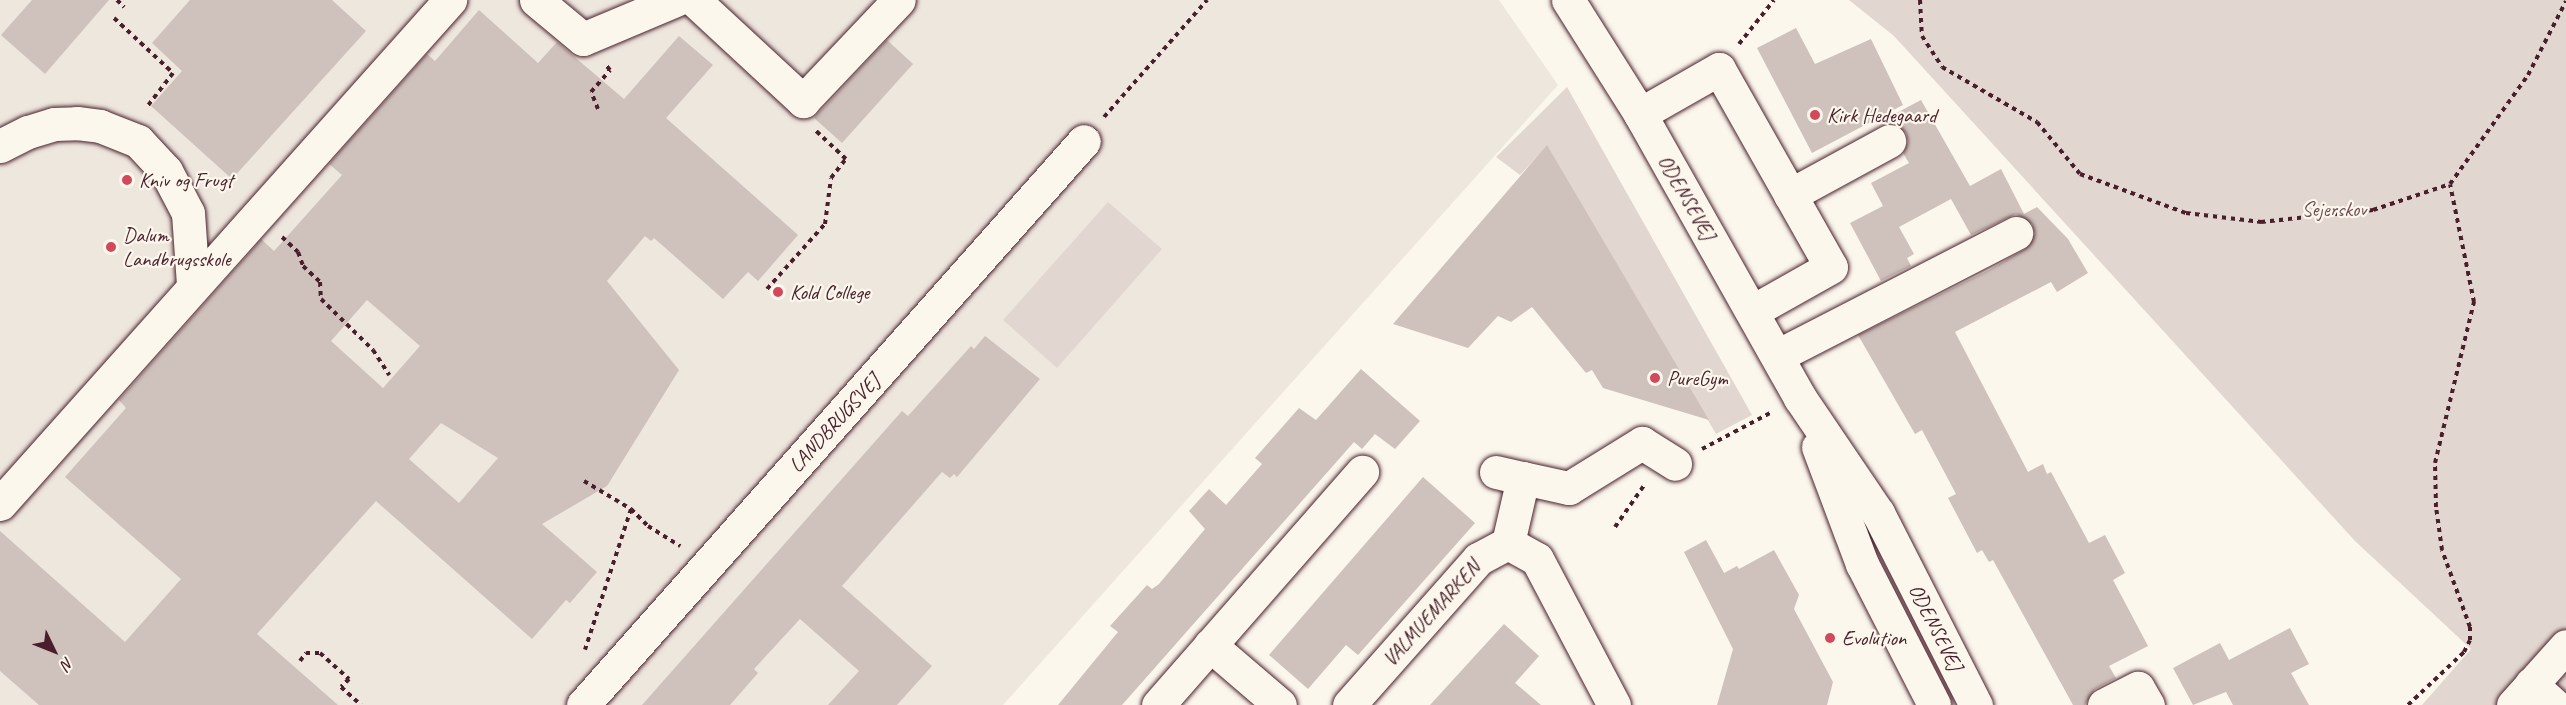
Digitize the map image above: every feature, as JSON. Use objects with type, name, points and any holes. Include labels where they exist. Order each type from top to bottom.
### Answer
[{"type":"street","points":[[0,504],[193,285],[450,0]]},
{"type":"street","points":[[536,0],[583,39],[676,0]]},
{"type":"street","points":[[694,0],[803,101],[899,0]]},
{"type":"street","name":"ODENSEVEJ","points":[[1568,0],[1640,114],[1800,398],[1878,513],[1976,705]]},
{"type":"street","points":[[1640,114],[1719,69],[1831,267],[1753,311]]},
{"type":"street","points":[[0,146],[54,124],[100,126],[125,135],[153,154],[179,191],[188,213],[193,285]]},
{"type":"street","name":"LANDBRUGSVEJ","points":[[584,705],[1084,141]]},
{"type":"street","points":[[1790,195],[1889,141]]},
{"type":"street","points":[[1777,356],[2016,233]]},
{"type":"street","name":"ODENSEVEJ","points":[[1800,398],[1862,564],[1934,705]]},
{"type":"street","points":[[1614,705],[1537,559],[1508,543],[1509,475],[1569,488],[1642,443],[1675,464]]},
{"type":"street","points":[[1158,705],[1362,472]]},
{"type":"street","name":"VALMUEMARKEN","points":[[1348,705],[1478,559],[1508,543]]},
{"type":"street","points":[[1210,645],[1280,705]]},
{"type":"street","points":[[2532,698],[2566,646]]},
{"type":"street","points":[[2104,705],[2138,688],[2148,705]]},
{"type":"path","points":[[117,0],[124,7]]},
{"type":"path","points":[[1084,141],[1207,0]]},
{"type":"path","points":[[1719,69],[1774,0]]},
{"type":"path","points":[[1920,0],[1922,36],[1942,67],[2037,122],[2080,174],[2186,213],[2261,222],[2373,210],[2450,184],[2528,75],[2566,1]]},
{"type":"path","points":[[114,18],[173,73],[125,135]]},
{"type":"path","points":[[583,39],[610,70],[591,92],[598,109]]},
{"type":"path","points":[[767,289],[825,225],[831,178],[846,159],[808,124],[803,101]]},
{"type":"path","points":[[2408,705],[2464,652],[2470,640],[2470,627],[2442,550],[2436,507],[2435,463],[2474,302],[2450,184]]},
{"type":"path","points":[[257,215],[298,252],[303,266],[320,282],[321,299],[373,350],[389,375]]},
{"type":"path","points":[[584,481],[631,508],[648,526],[708,565]]},
{"type":"path","points":[[581,661],[631,508]]},
{"type":"path","points":[[300,661],[306,653],[320,652],[349,679],[341,687],[361,705]]},
{"type":"shaded area","name":"Kold College","points":[[0,0],[1499,0],[1558,85],[1003,705],[0,705]]},
{"type":"green space","name":"Sejerskov","points":[[1849,0],[2566,0],[2566,705],[2422,705],[2471,649],[2355,541],[1894,36]]},
{"type":"green space","points":[[1567,87],[1752,415],[1716,434],[1547,146],[1520,175],[1496,157]]},
{"type":"green space","points":[[1108,202],[1162,249],[1057,368],[1003,320]]},
{"type":"building","points":[[32,0],[109,0],[45,74],[1,35]]},
{"type":"building","points":[[190,0],[332,0],[366,31],[232,179],[151,106],[182,71],[152,43]]},
{"type":"building","name":"Kold College","points":[[479,10],[538,63],[557,42],[624,99],[679,36],[713,65],[666,118],[798,235],[758,281],[748,272],[723,299],[654,238],[651,241],[645,236],[607,281],[679,370],[607,486],[542,524],[597,572],[570,603],[566,600],[532,639],[376,501],[257,634],[338,705],[39,705],[0,671],[0,531],[125,642],[181,579],[65,477],[126,408],[119,400],[261,239],[274,251],[342,175],[329,164],[427,54],[435,61]],"holes":[[[367,300],[420,346],[383,388],[331,341]],[[441,423],[498,458],[459,503],[409,459]]]},
{"type":"building","points":[[1796,28],[1815,64],[1871,39],[1903,105],[1812,153],[1757,48]]},
{"type":"building","points":[[887,40],[913,64],[842,143],[814,118]]},
{"type":"building","points":[[1921,100],[1970,186],[2001,169],[2024,214],[2037,207],[2068,239],[2088,273],[2057,292],[2051,282],[1955,332],[2028,472],[2043,464],[2047,474],[2051,472],[2089,543],[2105,535],[2125,573],[2113,580],[2148,646],[2109,666],[2116,678],[2095,689],[2085,705],[2073,705],[1993,560],[1989,562],[1982,550],[1977,553],[1948,498],[1956,494],[1922,430],[1915,434],[1858,335],[1989,270],[2025,249],[2035,234],[2032,224],[2016,214],[1971,235],[1951,199],[1899,227],[1914,254],[1907,258],[1911,266],[1881,281],[1850,223],[1883,206],[1871,183],[1909,163],[1903,153],[1908,142],[1906,133],[1885,119]]},
{"type":"building","points":[[1547,145],[1709,420],[1603,388],[1592,370],[1586,373],[1532,307],[1511,322],[1498,316],[1468,348],[1393,324]]},
{"type":"building","points":[[985,336],[1040,379],[957,477],[954,474],[950,478],[942,472],[842,586],[932,666],[897,705],[828,705],[859,671],[800,619],[754,669],[758,673],[730,705],[642,705],[902,411],[908,416],[971,346],[974,349]]},
{"type":"building","points":[[1361,369],[1420,421],[1395,449],[1375,434],[1362,449],[1354,442],[1122,705],[1058,705],[1118,632],[1110,626],[1147,585],[1152,589],[1159,584],[1205,529],[1189,511],[1209,489],[1226,505],[1262,464],[1255,458],[1299,408],[1316,420]]},
{"type":"building","points":[[1423,477],[1475,523],[1358,655],[1346,645],[1308,689],[1269,655]]},
{"type":"building","points":[[1706,540],[1724,573],[1737,566],[1739,569],[1774,550],[1799,595],[1794,609],[1833,682],[1827,705],[1717,705],[1733,649],[1684,552]]},
{"type":"building","points":[[1504,624],[1539,656],[1515,683],[1541,705],[1430,705]]},
{"type":"building","points":[[2290,628],[2309,664],[2291,673],[2309,705],[2233,705],[2226,692],[2193,705],[2173,668],[2220,643],[2229,660]]},
{"type":"place","name":"Kirk Hedegaard","points":[[1815,115]]},
{"type":"place","name":"Kniv og Frugt","points":[[127,180]]},
{"type":"place","name":"Dalum Landbrugsskole","points":[[111,247]]},
{"type":"place","name":"Kold College","points":[[778,292]]},
{"type":"place","name":"PureGym","points":[[1655,378]]},
{"type":"place","name":"Evolution","points":[[1830,638]]}]
